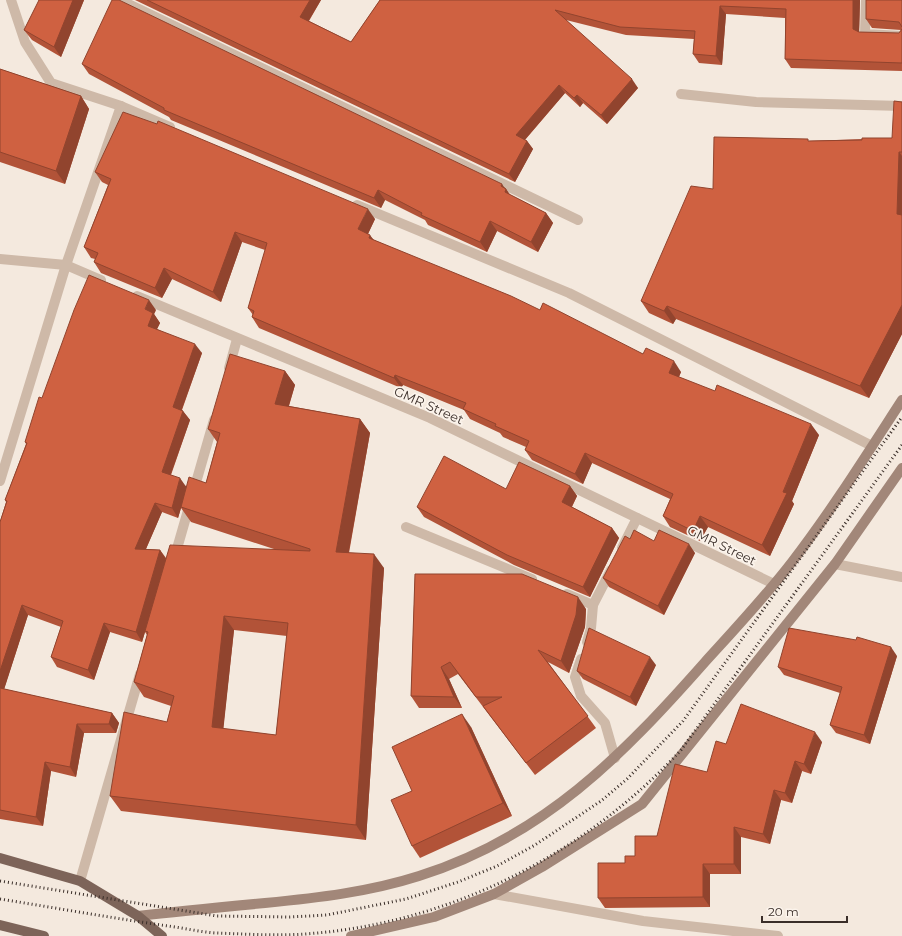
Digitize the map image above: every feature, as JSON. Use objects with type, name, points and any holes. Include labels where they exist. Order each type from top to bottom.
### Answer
[{"type":"main road","points":[[0,858],[80,881],[138,916],[162,936]]},
{"type":"main road","points":[[0,925],[44,936]]},
{"type":"street","points":[[11,0],[25,42],[51,83],[121,106],[180,131]]},
{"type":"street","points":[[120,0],[578,220]]},
{"type":"street","points":[[866,0],[865,34],[902,36]]},
{"type":"street","points":[[681,94],[756,102],[902,106]]},
{"type":"street","points":[[0,480],[66,265],[121,106]]},
{"type":"street","points":[[349,201],[569,293],[872,446]]},
{"type":"street","points":[[0,259],[66,265],[109,284]]},
{"type":"street","name":"GMR Street","points":[[130,293],[430,418],[774,584]]},
{"type":"street","points":[[226,377],[238,339]]},
{"type":"street","points":[[138,916],[326,897],[383,887],[421,876],[464,859],[511,836],[571,796],[615,758],[669,702],[774,584],[794,560],[902,400]]},
{"type":"street","points":[[171,568],[218,407]]},
{"type":"street","points":[[351,936],[434,917],[494,894],[542,868],[642,804],[835,564],[902,468]]},
{"type":"street","points":[[615,758],[605,723],[582,696],[575,676],[591,628],[594,605],[637,518]]},
{"type":"street","points":[[406,527],[543,584]]},
{"type":"street","points":[[835,564],[902,577]]},
{"type":"street","points":[[558,590],[594,605]]},
{"type":"street","points":[[80,881],[142,667]]},
{"type":"street","points":[[494,894],[643,921],[778,936]]},
{"type":"building","points":[[39,0],[73,0],[54,47],[24,30]]},
{"type":"building","points":[[112,0],[119,0],[502,184],[501,186],[506,189],[505,192],[546,213],[531,242],[490,221],[480,242],[421,215],[422,213],[378,190],[374,198],[164,110],[164,108],[82,64]]},
{"type":"building","points":[[147,0],[310,0],[300,17],[351,42],[380,0],[853,0],[853,29],[859,32],[899,33],[902,29],[902,63],[785,59],[786,9],[720,6],[716,56],[693,54],[695,31],[620,27],[555,10],[632,79],[601,115],[577,95],[574,98],[559,85],[516,135],[527,141],[509,174]]},
{"type":"building","points":[[866,0],[902,0],[902,27],[899,22],[866,19]]},
{"type":"building","points":[[0,69],[81,96],[56,171],[0,152]]},
{"type":"building","points":[[894,101],[902,102],[902,152],[899,152],[897,214],[902,215],[902,305],[860,386],[667,306],[664,311],[641,301],[691,186],[713,189],[714,137],[808,139],[808,141],[892,138]]},
{"type":"building","points":[[123,112],[157,124],[158,121],[368,209],[358,229],[370,235],[369,238],[511,296],[540,310],[543,303],[643,354],[646,348],[674,361],[669,373],[715,391],[717,385],[811,424],[783,492],[787,493],[762,545],[700,516],[693,531],[663,516],[673,494],[585,453],[575,474],[525,450],[529,441],[495,426],[496,424],[463,409],[466,403],[395,375],[394,378],[252,317],[254,311],[248,308],[267,243],[235,232],[213,292],[164,268],[155,288],[94,262],[98,253],[84,247],[111,179],[95,172]]},
{"type":"building","points":[[89,275],[149,300],[145,309],[153,313],[148,326],[195,344],[173,407],[183,411],[162,472],[180,478],[172,508],[155,503],[135,549],[160,550],[136,632],[104,623],[88,670],[51,657],[63,621],[22,605],[0,671],[0,522],[7,501],[5,500],[27,443],[25,442],[39,397],[42,398],[74,310]]},
{"type":"building","points":[[230,354],[285,371],[275,404],[360,419],[336,552],[374,554],[356,825],[110,796],[124,712],[167,722],[174,696],[134,682],[148,632],[145,631],[170,545],[310,551],[310,549],[181,507],[189,477],[206,483],[220,433],[208,429]],"holes":[[[224,616],[288,623],[276,735],[212,727]]]},
{"type":"building","points":[[444,456],[506,489],[519,462],[570,486],[562,502],[612,528],[583,587],[507,555],[417,507]]},
{"type":"building","points":[[634,530],[654,541],[659,530],[689,544],[658,606],[603,578],[625,536],[630,539]]},
{"type":"building","points":[[415,574],[522,574],[578,597],[576,615],[561,661],[538,650],[588,716],[526,763],[483,706],[502,697],[476,697],[450,662],[441,667],[454,697],[411,696]]},
{"type":"building","points":[[589,628],[650,657],[630,697],[577,671]]},
{"type":"building","points":[[789,628],[856,640],[857,637],[891,647],[864,735],[830,725],[842,687],[778,667]]},
{"type":"building","points":[[0,688],[112,713],[109,724],[77,724],[70,767],[45,762],[36,817],[0,810]]},
{"type":"building","points":[[741,704],[815,732],[804,764],[795,761],[785,793],[774,790],[763,834],[734,827],[734,864],[703,864],[703,897],[598,898],[598,863],[625,863],[625,856],[635,856],[635,836],[657,836],[675,764],[707,772],[716,741],[726,744]]},
{"type":"building","points":[[462,714],[503,803],[412,846],[391,800],[412,791],[392,747]]},
{"type":"railway","points":[[0,881],[217,916],[290,917],[327,915],[406,899],[458,882],[497,866],[535,845],[601,801],[627,779],[683,721],[902,417]]},
{"type":"railway","points":[[0,899],[210,932],[260,935],[294,935],[359,928],[411,916],[462,899],[511,878],[557,852],[602,822],[643,788],[681,750],[902,445]]}]
